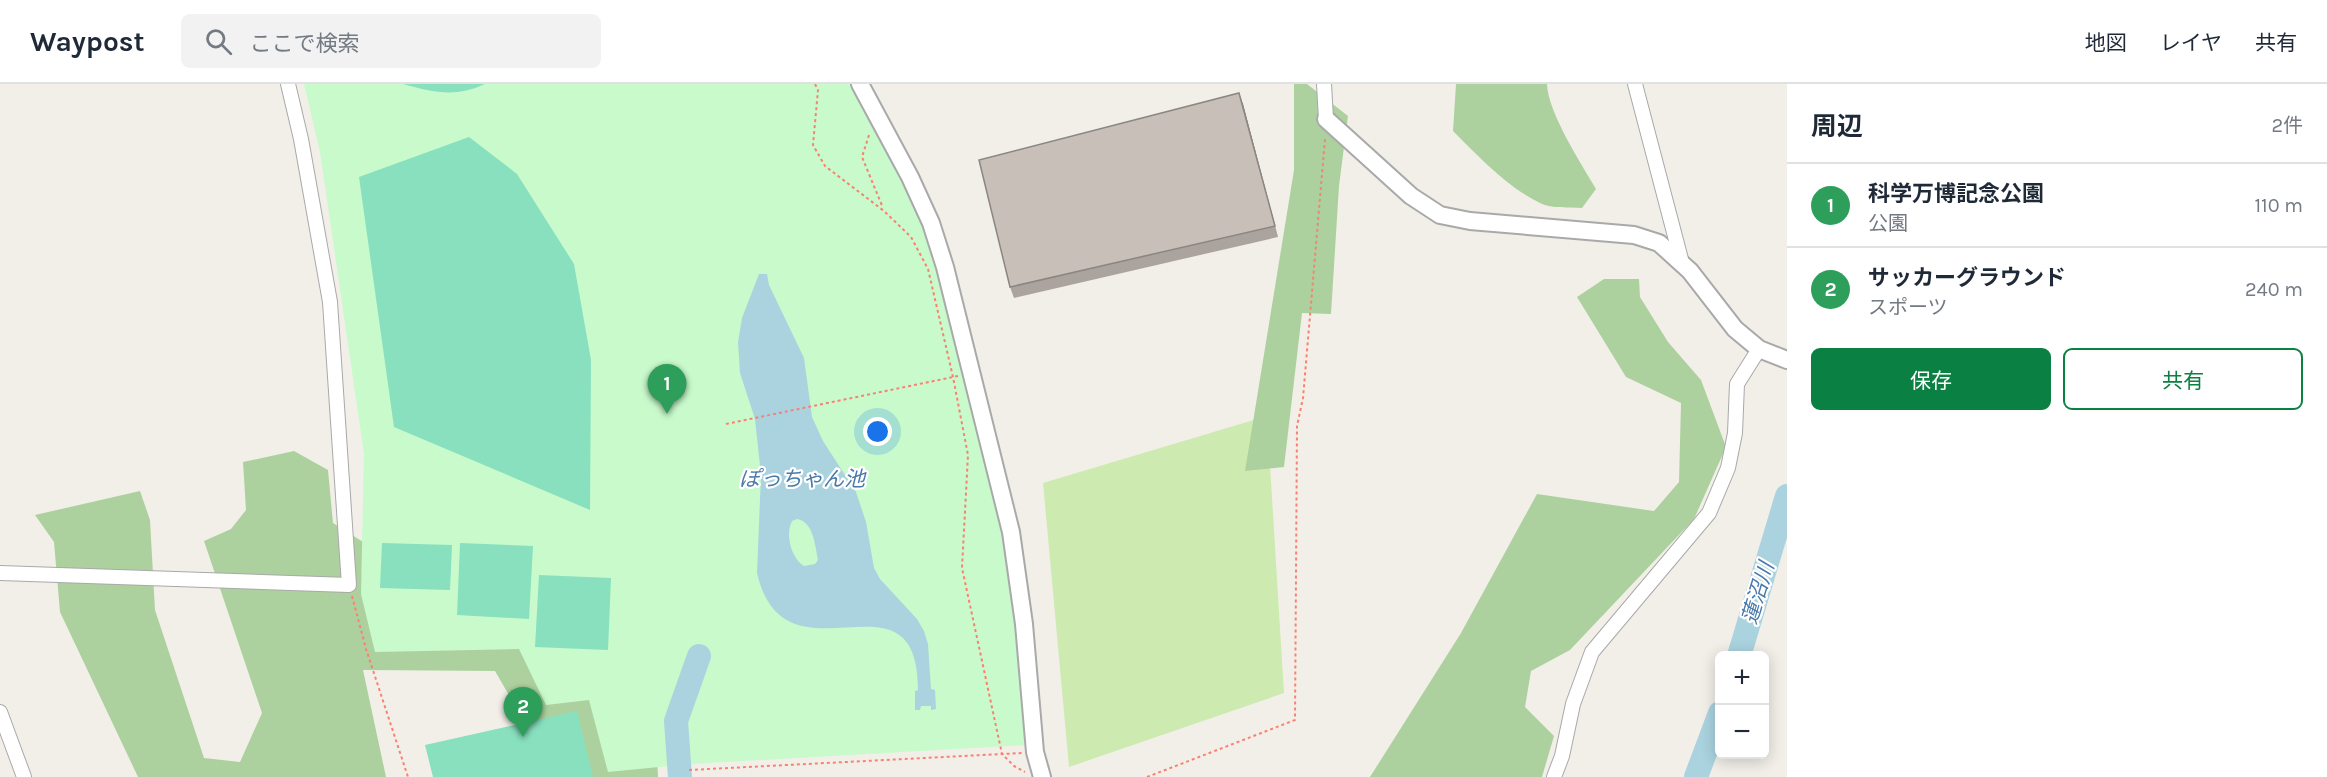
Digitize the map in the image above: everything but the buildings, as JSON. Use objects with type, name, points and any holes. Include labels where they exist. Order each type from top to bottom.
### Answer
[{"type":"street","points":[[0,573],[349,585],[330,302],[288,84]]},
{"type":"street","points":[[860,84],[910,177],[931,223],[945,267],[1011,532],[1018,569],[1035,752],[1042,777]]},
{"type":"street","points":[[1324,84],[1326,119],[1411,196],[1440,215],[1470,221],[1634,235],[1659,243],[1690,270],[1735,329],[1759,349],[1787,360]]},
{"type":"street","points":[[1635,84],[1682,263]]},
{"type":"street","points":[[1554,777],[1562,756],[1573,704],[1592,652],[1709,513],[1728,468],[1735,433],[1737,384],[1759,349]]},
{"type":"street","points":[[0,712],[24,777]]},
{"type":"path","points":[[816,84],[818,90],[813,145],[825,166],[884,211],[911,237],[928,269],[968,455],[962,568],[1002,754],[1014,766],[1023,770],[1028,777]]},
{"type":"path","points":[[876,114],[862,157],[884,211]]},
{"type":"path","points":[[1147,777],[1295,720],[1297,426],[1303,399],[1326,119]]},
{"type":"path","points":[[726,424],[953,377]]},
{"type":"path","points":[[349,585],[366,649],[408,777]]},
{"type":"path","points":[[689,770],[1035,752]]},
{"type":"green space","points":[[304,84],[851,84],[895,162],[924,223],[938,270],[996,500],[1015,600],[1028,745],[690,764],[608,772],[589,700],[546,705],[519,649],[375,652],[361,594],[364,454],[320,152]]},
{"type":"green space","points":[[403,84],[485,84],[464,91],[444,92]]},
{"type":"green space","points":[[1294,84],[1307,84],[1348,116],[1339,186],[1331,314],[1302,313],[1284,467],[1245,471],[1294,170]]},
{"type":"green space","points":[[1456,84],[1547,84],[1559,123],[1596,189],[1582,208],[1545,205],[1528,197],[1494,171],[1473,151],[1453,131]]},
{"type":"green space","points":[[469,137],[517,174],[574,264],[591,360],[590,510],[394,427],[359,177]]},
{"type":"green space","points":[[1604,279],[1639,279],[1640,297],[1668,342],[1701,380],[1726,447],[1694,519],[1570,650],[1531,671],[1525,707],[1554,736],[1542,777],[1370,777],[1461,633],[1537,494],[1654,511],[1679,482],[1681,403],[1626,377],[1577,297]]},
{"type":"green space","points":[[1267,416],[1284,693],[1069,767],[1043,483]]},
{"type":"green space","points":[[294,451],[328,470],[333,523],[371,547],[441,604],[655,714],[658,777],[590,777],[581,729],[525,723],[495,671],[363,670],[386,777],[138,777],[60,612],[54,542],[35,515],[140,491],[150,520],[155,610],[204,758],[240,762],[262,713],[204,541],[231,529],[246,510],[243,462]]},
{"type":"green space","points":[[382,543],[452,545],[450,590],[380,588]]},
{"type":"green space","points":[[460,543],[533,546],[529,619],[457,615]]},
{"type":"green space","points":[[539,575],[611,578],[608,650],[535,647]]},
{"type":"green space","points":[[577,711],[593,777],[433,777],[425,745]]},
{"type":"water","name":"ぽっちゃん池","points":[[759,274],[767,274],[769,285],[804,358],[812,417],[823,441],[856,492],[866,522],[874,568],[880,579],[917,619],[924,631],[928,644],[931,689],[935,690],[936,709],[931,710],[931,706],[921,706],[920,710],[915,710],[915,691],[918,690],[912,652],[897,633],[874,627],[820,628],[794,623],[772,607],[757,573],[761,475],[755,419],[740,373],[738,342],[742,318]],"holes":[[[797,519],[803,521],[813,535],[818,560],[815,564],[804,566],[796,558],[789,539],[792,521]]]},
{"type":"waterway","name":"蓮沼川","points":[[1740,651],[1787,496]]},
{"type":"waterway","points":[[680,777],[676,721],[699,656]]},
{"type":"waterway","name":"蓮沼川","points":[[1696,777],[1715,726]]},
{"type":"place","name":"科学万博記念公園","points":[[667,414]]},
{"type":"place","name":"サッカーグラウンド","points":[[523,737]]}]
